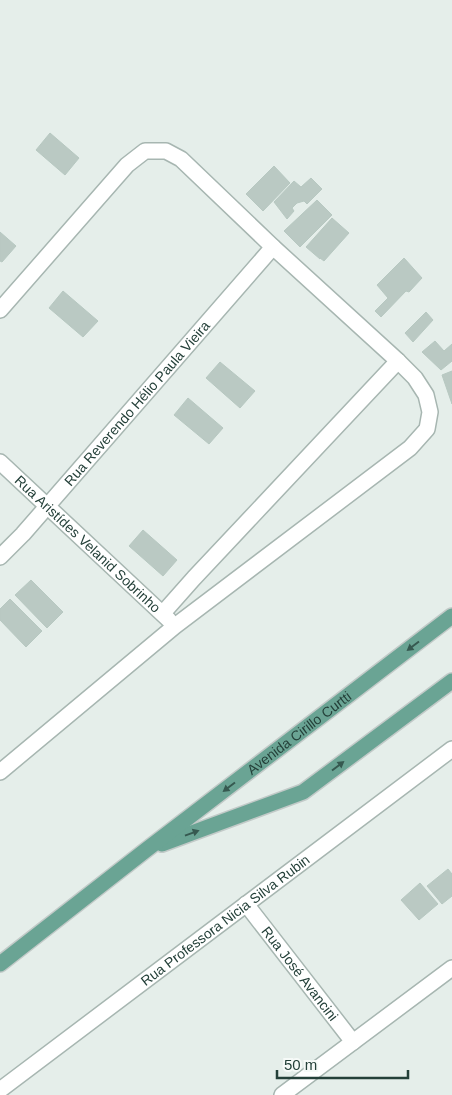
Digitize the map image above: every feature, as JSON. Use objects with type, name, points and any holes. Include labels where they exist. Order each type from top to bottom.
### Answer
[{"type":"main road","name":"Avenida Cirillo Curtti","points":[[0,964],[452,616]]},
{"type":"main road","name":"Avenida Cirillo Curtti","points":[[146,850],[303,792],[452,681]]},
{"type":"street","points":[[0,310],[127,165],[145,151],[166,151],[181,159],[398,361],[414,378],[426,395],[430,412],[427,429],[410,448],[175,626],[0,772]]},
{"type":"street","name":"Rua Reverendo Hélio Paula Vieira","points":[[0,557],[23,534],[274,247]]},
{"type":"street","points":[[163,613],[200,571],[398,361]]},
{"type":"street","name":"Rua Aristídes Velanid Sobrinho","points":[[0,462],[175,626]]},
{"type":"street","name":"Rua Professora Nicia Silva Rubin","points":[[0,1090],[452,750]]},
{"type":"street","name":"Rua José Avancini","points":[[246,904],[353,1042]]},
{"type":"street","points":[[282,1095],[452,968]]},
{"type":"building","points":[[50,133],[79,158],[65,175],[36,150]]},
{"type":"building","points":[[274,166],[290,183],[263,211],[246,194]]},
{"type":"building","points":[[311,178],[322,189],[307,204],[304,201],[297,203],[292,208],[294,211],[287,219],[274,202],[294,181],[301,187]]},
{"type":"building","points":[[317,200],[332,215],[300,247],[284,231]]},
{"type":"building","points":[[332,218],[349,233],[324,261],[306,247]]},
{"type":"building","points":[[0,232],[16,246],[2,262],[0,261]]},
{"type":"building","points":[[404,258],[422,278],[409,292],[406,291],[381,317],[375,311],[388,298],[377,285]]},
{"type":"building","points":[[63,291],[98,321],[83,337],[49,308]]},
{"type":"building","points":[[426,312],[433,320],[413,342],[405,333]]},
{"type":"building","points":[[435,341],[444,351],[452,344],[452,361],[441,370],[422,352]]},
{"type":"building","points":[[220,362],[255,391],[240,408],[206,378]]},
{"type":"building","points":[[452,371],[452,404],[442,375]]},
{"type":"building","points":[[188,398],[223,428],[209,444],[174,415]]},
{"type":"building","points":[[143,530],[177,560],[163,576],[129,546]]},
{"type":"building","points":[[31,580],[63,612],[47,628],[15,595]]},
{"type":"building","points":[[10,599],[42,631],[26,647],[0,620],[0,609]]},
{"type":"building","points":[[448,869],[452,874],[452,896],[442,904],[427,886]]},
{"type":"building","points":[[420,883],[438,904],[419,920],[401,900]]}]
